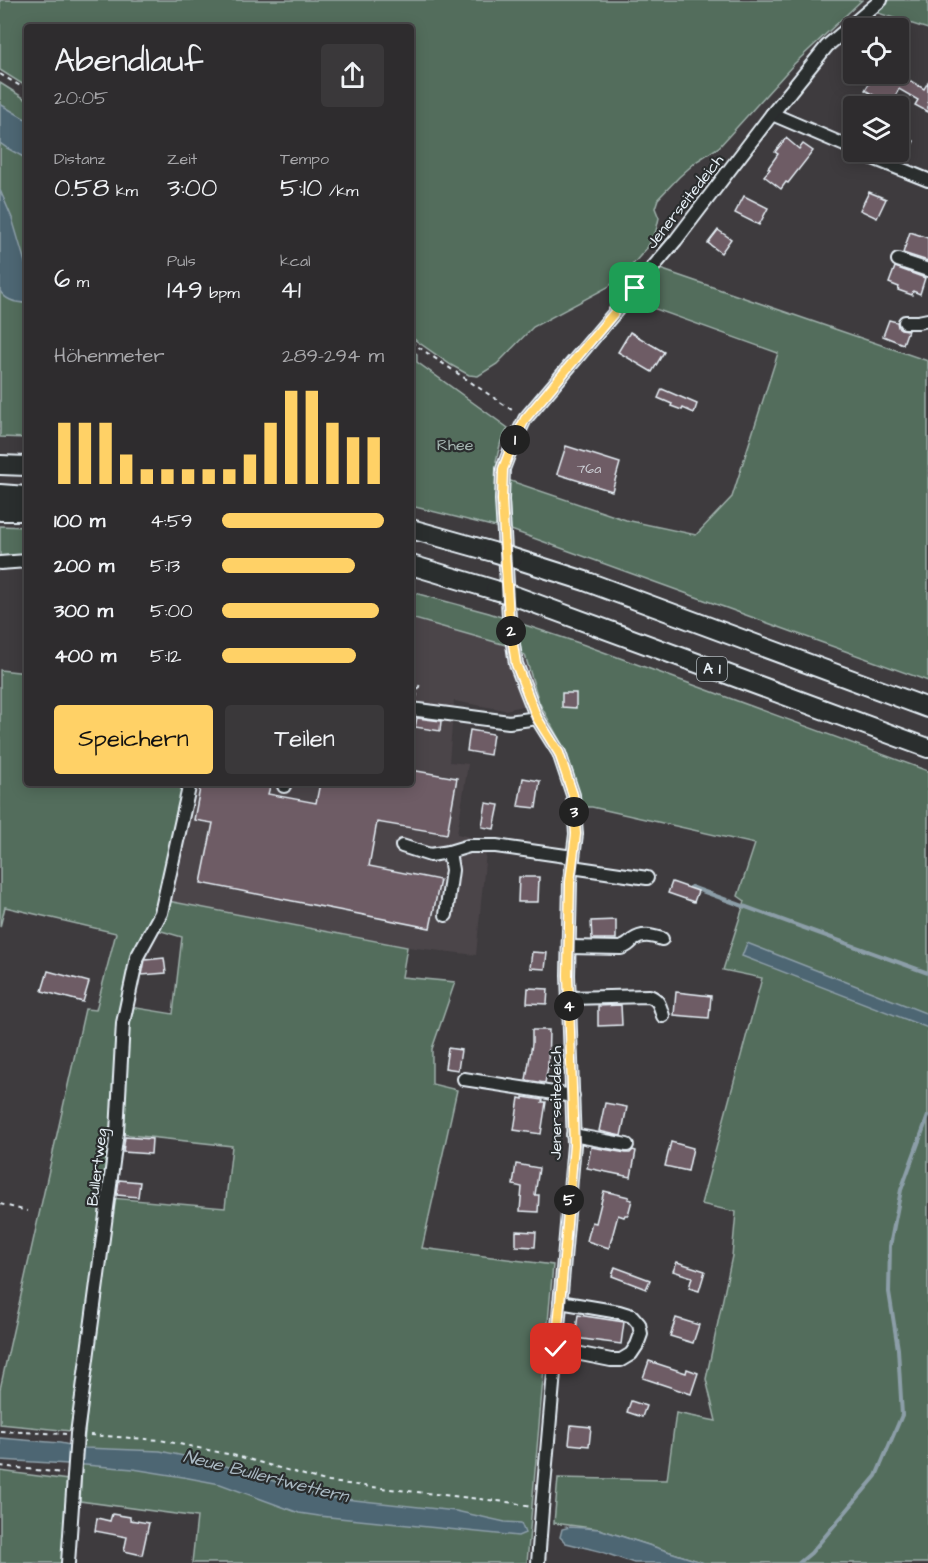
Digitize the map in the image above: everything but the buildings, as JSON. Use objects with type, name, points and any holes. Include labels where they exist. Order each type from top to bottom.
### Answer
[{"type":"highway","points":[[0,465],[24,466]]},
{"type":"highway","points":[[0,494],[24,496]]},
{"type":"highway","points":[[0,511],[24,511]]},
{"type":"highway","name":"A 1","points":[[414,530],[585,581],[928,708]]},
{"type":"highway","name":"A 1","points":[[414,566],[515,596],[928,748]]},
{"type":"street","name":"Jenerseitedeich","points":[[538,1563],[574,1145],[569,947],[570,882],[576,834],[573,795],[559,753],[537,718],[516,664],[509,618],[502,500],[503,469],[525,419],[676,240],[827,46],[881,0]]},
{"type":"street","points":[[772,114],[843,144]]},
{"type":"street","points":[[883,162],[928,180]]},
{"type":"street","points":[[898,260],[928,270]]},
{"type":"street","points":[[905,321],[928,321]]},
{"type":"street","points":[[0,563],[24,561]]},
{"type":"street","points":[[414,709],[509,722],[537,718]]},
{"type":"street","name":"Bullertweg","points":[[68,1563],[77,1434],[117,1132],[123,1023],[137,957],[161,913],[189,786]]},
{"type":"street","points":[[402,846],[430,855],[469,846],[496,846],[647,878]]},
{"type":"street","points":[[446,915],[452,870],[449,852]]},
{"type":"street","points":[[569,947],[621,948],[635,938],[647,935],[662,939]]},
{"type":"street","points":[[569,998],[649,996],[658,1001],[663,1016]]},
{"type":"street","points":[[464,1079],[573,1096]]},
{"type":"street","points":[[573,1135],[627,1145]]},
{"type":"street","points":[[556,1349],[621,1360],[631,1354],[640,1334],[639,1324],[633,1316],[560,1302]]},
{"type":"path","points":[[0,74],[24,88]]},
{"type":"path","points":[[414,344],[525,419]]},
{"type":"path","points":[[0,1204],[27,1211]]},
{"type":"path","points":[[0,1431],[160,1440],[237,1455],[329,1482],[515,1503],[542,1509]]},
{"type":"path","points":[[0,1466],[74,1474]]},
{"type":"shaded area","points":[[414,619],[509,646],[525,655],[539,702],[505,710],[454,701],[449,762],[468,764],[457,834],[487,841],[476,955],[407,947],[159,899],[184,786],[414,786]]},
{"type":"green space","points":[[0,0],[862,0],[794,64],[719,147],[697,161],[658,199],[655,208],[659,218],[656,231],[647,248],[627,271],[608,287],[533,327],[497,364],[478,376],[469,375],[451,365],[414,339],[414,24],[24,24],[24,85],[0,70]]},
{"type":"green space","points":[[890,0],[928,0],[928,29],[909,23],[909,18],[894,18],[875,12]]},
{"type":"green space","points":[[0,83],[24,98],[24,438],[0,437]]},
{"type":"green space","points":[[660,269],[928,361],[928,681],[511,530],[508,480],[626,520],[696,535],[732,497],[778,353],[633,301]]},
{"type":"green space","name":"Rhee","points":[[414,352],[417,354],[417,362],[508,428],[501,441],[496,461],[502,526],[496,525],[496,527],[414,507]]},
{"type":"green space","points":[[0,526],[24,527],[24,556],[0,558]]},
{"type":"green space","points":[[414,593],[489,613],[579,643],[928,771],[928,1563],[704,1563],[599,1529],[554,1523],[558,1478],[667,1480],[676,1413],[716,1421],[706,1379],[732,1256],[736,1212],[701,1204],[762,978],[723,970],[745,901],[738,896],[755,844],[592,807],[581,807],[567,754],[539,702],[525,655],[509,646],[414,619]]},
{"type":"green space","points":[[0,670],[24,673],[24,786],[184,786],[156,911],[135,955],[114,1131],[71,1431],[0,1424],[0,1389],[85,1009],[96,1010],[116,933],[5,907],[0,927]]},
{"type":"green space","points":[[168,901],[407,947],[402,977],[455,982],[432,1049],[432,1084],[457,1090],[422,1248],[553,1265],[527,1563],[192,1563],[197,1517],[80,1501],[89,1387],[111,1198],[225,1208],[232,1146],[121,1134],[131,1007],[173,1014],[182,937],[158,930]]},
{"type":"green space","points":[[0,1471],[68,1480],[63,1563],[0,1563]]},
{"type":"water","points":[[0,104],[24,118],[24,157],[0,143]]},
{"type":"water","points":[[0,190],[12,218],[24,259],[24,303],[12,301],[0,291]]},
{"type":"water","points":[[747,943],[928,1014],[928,1028],[742,956]]},
{"type":"water","points":[[0,1438],[60,1443],[85,1448],[160,1451],[244,1471],[317,1496],[456,1511],[505,1522],[521,1523],[525,1533],[518,1536],[319,1516],[299,1513],[220,1484],[183,1477],[133,1469],[0,1460]]},
{"type":"water","points":[[570,1527],[599,1529],[704,1563],[634,1563],[566,1543],[560,1537],[562,1529]]},
{"type":"waterway","points":[[691,887],[928,973]]},
{"type":"waterway","points":[[799,1563],[811,1553],[876,1476],[902,1415],[898,1349],[889,1292],[890,1246],[901,1190],[928,1116]]},
{"type":"route","points":[[556,1349],[574,1145],[568,975],[570,882],[576,834],[573,795],[559,753],[537,718],[516,664],[509,618],[502,500],[503,469],[525,419],[635,288]]},
{"type":"water label","name":"Neue Bullertwettern","points":[[266,1476]]}]
